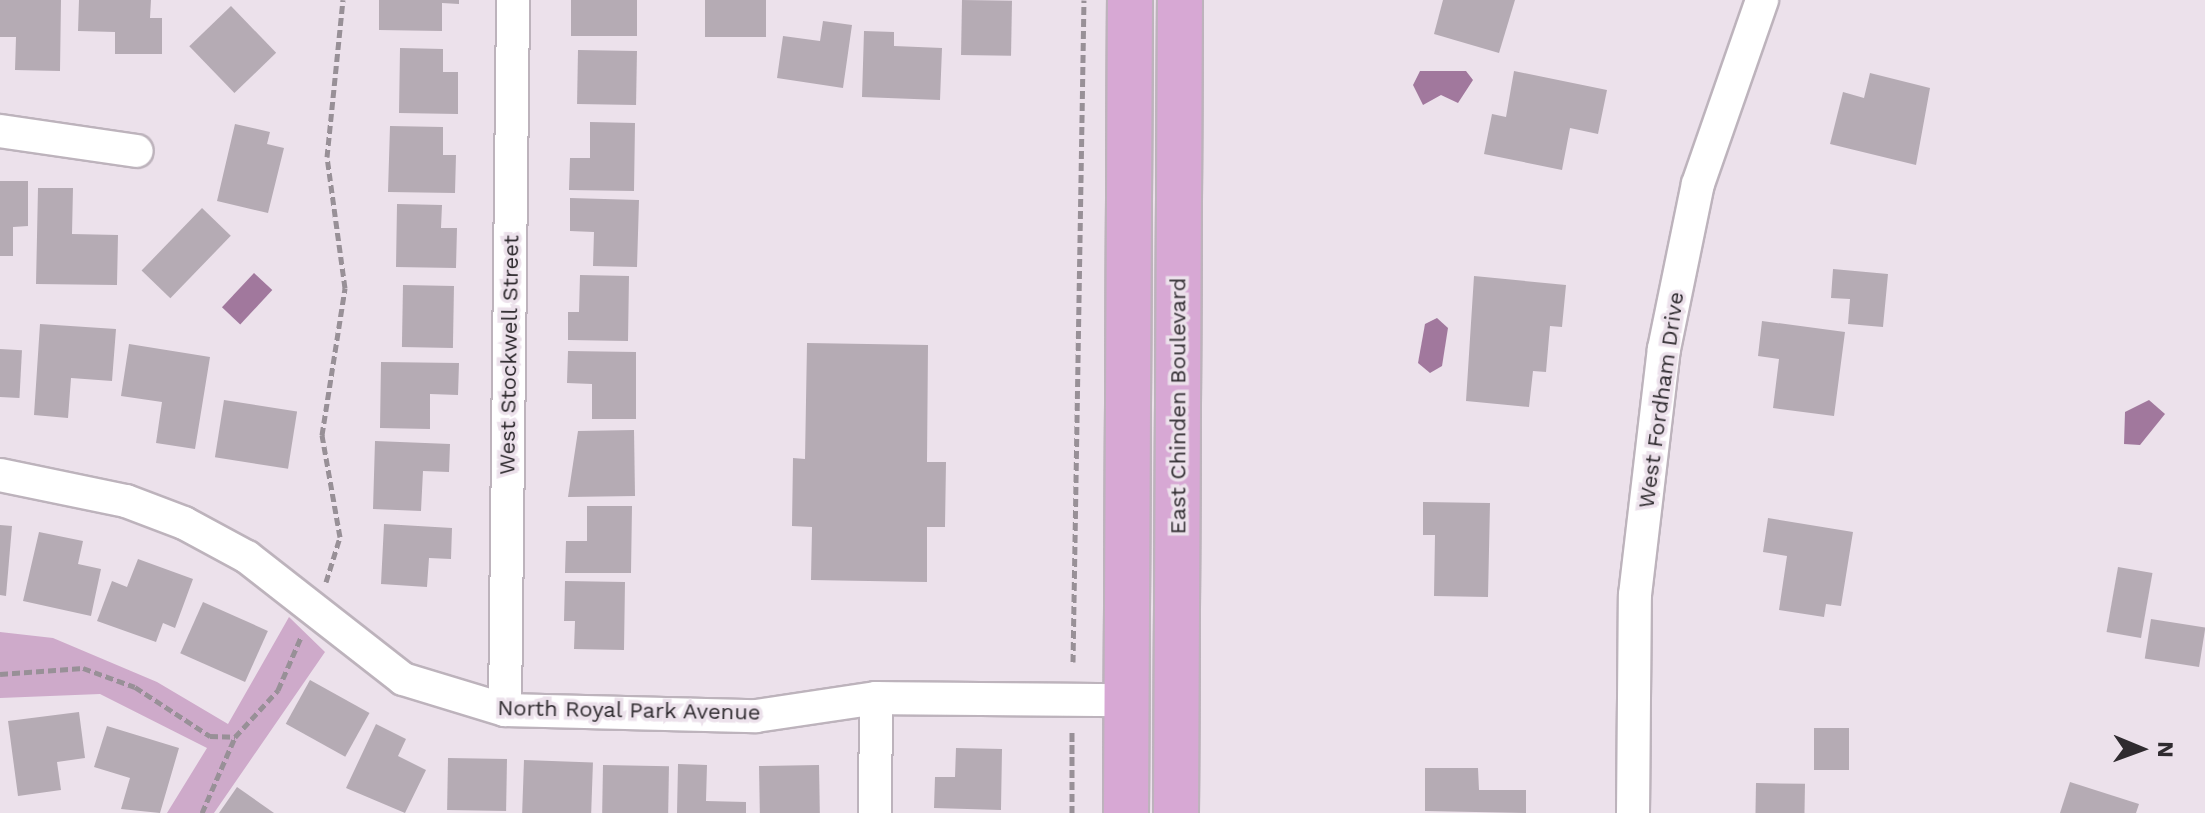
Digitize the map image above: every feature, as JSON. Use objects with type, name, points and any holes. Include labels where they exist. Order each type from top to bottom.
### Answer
[{"type":"main road","points":[[1126,813],[1130,0]]},
{"type":"main road","name":"East Chinden Boulevard","points":[[1176,813],[1180,0]]},
{"type":"main road","points":[[1127,700],[1154,766],[1154,813]]},
{"type":"street","name":"West Stockwell Street","points":[[505,710],[513,0]]},
{"type":"street","name":"West Fordham Drive","points":[[1633,813],[1635,595],[1664,349],[1698,184],[1762,0]]},
{"type":"street","points":[[0,131],[137,151]]},
{"type":"street","name":"North Royal Park Avenue","points":[[0,475],[126,501],[184,523],[247,557],[403,679],[505,710],[756,716],[876,698],[1127,700]]},
{"type":"street","points":[[875,813],[876,698]]},
{"type":"path","points":[[326,582],[340,537],[322,435],[345,288],[327,157],[343,0]]},
{"type":"path","points":[[1073,662],[1084,0]]},
{"type":"path","points":[[202,813],[235,737],[278,690],[305,627]]},
{"type":"path","points":[[0,674],[83,668],[135,687],[210,736],[235,737]]},
{"type":"path","points":[[1072,730],[1072,813]]},
{"type":"shaded area","points":[[1420,71],[1466,71],[1473,80],[1458,103],[1441,95],[1423,105],[1413,85]]},
{"type":"shaded area","points":[[254,273],[272,290],[240,324],[222,307]]},
{"type":"shaded area","points":[[1437,318],[1448,328],[1442,366],[1430,373],[1418,363],[1425,324]]},
{"type":"shaded area","points":[[2149,400],[2165,414],[2140,445],[2124,444],[2125,412]]},
{"type":"shaded area","points":[[289,617],[325,652],[214,813],[167,813],[207,748],[100,694],[0,698],[0,632],[53,638],[157,682],[228,724]]},
{"type":"building","points":[[0,0],[61,0],[60,71],[15,70],[16,37],[0,37]]},
{"type":"building","points":[[79,0],[151,0],[150,18],[162,18],[162,54],[115,54],[115,32],[78,31]]},
{"type":"building","points":[[379,0],[459,0],[459,4],[442,3],[442,31],[379,30]]},
{"type":"building","points":[[571,0],[637,0],[637,36],[571,36]]},
{"type":"building","points":[[705,0],[766,0],[766,37],[705,37]]},
{"type":"building","points":[[962,0],[1012,1],[1011,56],[961,55]]},
{"type":"building","points":[[1443,0],[1515,0],[1499,53],[1434,34]]},
{"type":"building","points":[[231,6],[276,53],[234,93],[189,46]]},
{"type":"building","points":[[823,21],[852,25],[843,88],[777,78],[783,36],[820,41]]},
{"type":"building","points":[[864,31],[894,32],[894,46],[942,48],[940,100],[862,97]]},
{"type":"building","points":[[400,48],[443,49],[443,72],[458,72],[458,114],[399,113]]},
{"type":"building","points":[[578,50],[637,51],[636,105],[577,104]]},
{"type":"building","points":[[1514,71],[1607,90],[1598,134],[1570,128],[1562,170],[1484,154],[1492,114],[1506,117]]},
{"type":"building","points":[[1870,73],[1930,88],[1916,165],[1830,144],[1843,92],[1864,98]]},
{"type":"building","points":[[590,122],[635,123],[634,191],[569,190],[570,158],[590,158]]},
{"type":"building","points":[[235,124],[270,132],[267,144],[284,148],[268,213],[217,201]]},
{"type":"building","points":[[390,126],[443,127],[443,155],[456,155],[455,193],[388,192]]},
{"type":"building","points":[[0,181],[28,181],[28,226],[13,227],[13,256],[0,256]]},
{"type":"building","points":[[38,188],[73,188],[72,234],[118,235],[117,285],[36,284]]},
{"type":"building","points":[[570,198],[639,200],[637,267],[593,266],[594,232],[570,231]]},
{"type":"building","points":[[397,204],[442,205],[441,228],[457,228],[456,268],[396,267]]},
{"type":"building","points":[[202,208],[231,236],[170,298],[142,271]]},
{"type":"building","points":[[1833,269],[1888,274],[1883,327],[1848,324],[1850,299],[1831,298]]},
{"type":"building","points":[[580,275],[629,276],[628,341],[568,340],[568,312],[579,312]]},
{"type":"building","points":[[1474,276],[1566,285],[1562,327],[1550,326],[1546,372],[1533,371],[1529,407],[1466,401]]},
{"type":"building","points":[[403,285],[454,286],[453,348],[402,347]]},
{"type":"building","points":[[1762,321],[1845,332],[1834,416],[1773,408],[1779,359],[1758,356]]},
{"type":"building","points":[[40,324],[116,329],[112,381],[71,378],[68,418],[34,415]]},
{"type":"building","points":[[807,343],[928,345],[927,462],[946,462],[945,527],[927,527],[927,582],[811,580],[812,527],[792,526],[793,458],[805,459]]},
{"type":"building","points":[[129,344],[210,357],[195,449],[156,443],[162,402],[121,396]]},
{"type":"building","points":[[0,349],[22,350],[19,398],[0,397]]},
{"type":"building","points":[[568,351],[636,352],[636,419],[592,419],[592,384],[567,383]]},
{"type":"building","points":[[381,362],[459,363],[458,395],[430,394],[430,429],[380,428]]},
{"type":"building","points":[[224,400],[297,412],[288,469],[215,457]]},
{"type":"building","points":[[634,430],[635,496],[568,497],[578,431]]},
{"type":"building","points":[[375,441],[450,444],[449,472],[423,471],[421,511],[373,509]]},
{"type":"building","points":[[1423,502],[1490,503],[1488,597],[1434,596],[1435,535],[1423,535]]},
{"type":"building","points":[[587,506],[632,506],[631,573],[565,573],[566,541],[587,541]]},
{"type":"building","points":[[1768,518],[1853,532],[1841,606],[1826,604],[1824,617],[1779,610],[1787,556],[1763,552]]},
{"type":"building","points":[[384,524],[452,528],[451,559],[429,558],[427,587],[381,584]]},
{"type":"building","points":[[0,525],[12,526],[6,596],[0,595]]},
{"type":"building","points":[[39,532],[83,541],[78,564],[101,569],[91,616],[23,601]]},
{"type":"building","points":[[138,559],[193,579],[175,628],[163,623],[156,642],[97,621],[112,581],[127,587]]},
{"type":"building","points":[[2118,567],[2152,573],[2141,638],[2107,632]]},
{"type":"building","points":[[565,581],[625,582],[624,650],[574,649],[575,621],[564,621]]},
{"type":"building","points":[[203,602],[268,631],[245,682],[180,653]]},
{"type":"building","points":[[2151,619],[2205,628],[2199,667],[2145,659]]},
{"type":"building","points":[[310,680],[369,713],[345,757],[286,724]]},
{"type":"building","points":[[79,712],[85,758],[57,762],[61,790],[18,796],[8,721]]},
{"type":"building","points":[[376,724],[406,739],[398,756],[426,770],[405,813],[346,788]]},
{"type":"building","points":[[107,726],[179,748],[160,813],[121,809],[130,778],[94,767]]},
{"type":"building","points":[[1814,728],[1849,728],[1849,770],[1814,770]]},
{"type":"building","points":[[956,748],[1002,749],[1001,810],[934,808],[935,777],[955,777]]},
{"type":"building","points":[[448,758],[507,759],[506,811],[447,810]]},
{"type":"building","points":[[524,760],[593,762],[591,813],[522,813]]},
{"type":"building","points":[[678,764],[707,765],[706,801],[746,802],[746,813],[677,813]]},
{"type":"building","points":[[603,765],[669,766],[668,813],[602,813]]},
{"type":"building","points":[[819,765],[820,813],[760,813],[759,766]]},
{"type":"building","points":[[1425,768],[1478,768],[1479,790],[1526,790],[1526,813],[1425,811]]},
{"type":"building","points":[[2070,782],[2139,804],[2136,813],[2060,813]]},
{"type":"building","points":[[1756,783],[1805,784],[1804,813],[1755,813]]},
{"type":"building","points":[[237,787],[274,813],[219,813]]}]
